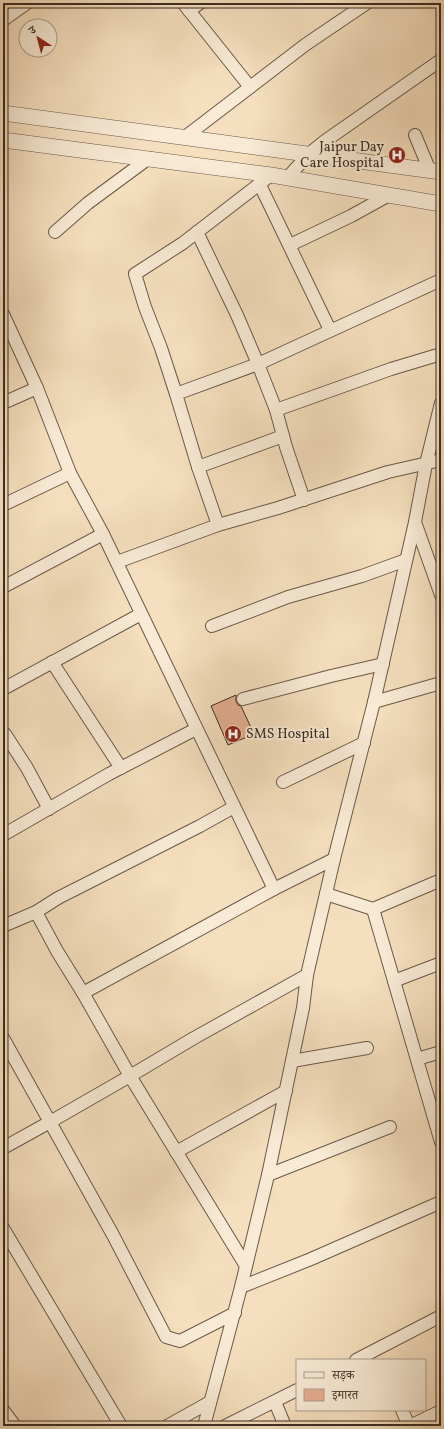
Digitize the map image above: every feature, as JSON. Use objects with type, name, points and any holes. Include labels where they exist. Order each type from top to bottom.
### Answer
[{"type":"street","points":[[3,20],[27,3]]},
{"type":"street","points":[[200,3],[186,7],[250,87]]},
{"type":"street","points":[[185,137],[305,45],[367,3]]},
{"type":"street","points":[[287,178],[309,154],[325,141],[441,60]]},
{"type":"street","points":[[3,113],[436,172]]},
{"type":"street","points":[[415,135],[436,172]]},
{"type":"street","points":[[3,140],[148,158],[266,180],[287,178],[441,204]]},
{"type":"street","points":[[55,232],[88,203],[148,158]]},
{"type":"street","points":[[218,525],[198,467],[161,348],[144,307],[134,274],[183,243],[266,180]]},
{"type":"street","points":[[266,180],[290,245],[330,330]]},
{"type":"street","points":[[290,245],[351,216],[390,195]]},
{"type":"street","points":[[198,232],[258,364],[276,410],[304,500]]},
{"type":"street","points":[[176,394],[258,364],[441,280]]},
{"type":"street","points":[[3,314],[37,388],[70,473],[103,534],[274,889]]},
{"type":"street","points":[[276,410],[391,369],[441,354]]},
{"type":"street","points":[[3,403],[37,388]]},
{"type":"street","points":[[204,1426],[235,1313],[268,1175],[303,1008],[307,976],[334,859],[383,664],[416,522],[426,464],[441,403]]},
{"type":"street","points":[[198,467],[283,436]]},
{"type":"street","points":[[116,562],[218,525],[304,500],[388,472],[441,460]]},
{"type":"street","points":[[3,505],[70,473]]},
{"type":"street","points":[[416,522],[441,595]]},
{"type":"street","points":[[3,587],[103,534]]},
{"type":"street","points":[[212,626],[288,597],[362,576],[406,560]]},
{"type":"street","points":[[3,689],[141,614]]},
{"type":"street","points":[[52,662],[121,768]]},
{"type":"street","points":[[243,699],[383,664]]},
{"type":"street","points":[[374,702],[441,682]]},
{"type":"street","points":[[3,835],[121,768],[196,729]]},
{"type":"street","points":[[5,734],[49,809]]},
{"type":"street","points":[[283,782],[364,743]]},
{"type":"street","points":[[3,926],[36,912],[58,898],[200,826],[234,807]]},
{"type":"street","points":[[83,993],[274,889],[334,859]]},
{"type":"street","points":[[326,894],[373,909],[441,880]]},
{"type":"street","points":[[373,909],[441,1142]]},
{"type":"street","points":[[36,912],[130,1076],[246,1266]]},
{"type":"street","points":[[394,981],[441,963]]},
{"type":"street","points":[[3,1148],[194,1038],[307,976]]},
{"type":"street","points":[[3,1038],[113,1235],[166,1337],[180,1341],[235,1313]]},
{"type":"street","points":[[292,1061],[367,1048]]},
{"type":"street","points":[[417,1059],[441,1052]]},
{"type":"street","points":[[176,1152],[286,1091]]},
{"type":"street","points":[[268,1175],[390,1127]]},
{"type":"street","points":[[241,1287],[312,1259],[441,1202]]},
{"type":"street","points":[[3,1228],[121,1426]]},
{"type":"street","points":[[360,1359],[377,1355],[441,1316]]},
{"type":"street","points":[[225,1426],[296,1391]]},
{"type":"street","points":[[167,1426],[210,1402]]},
{"type":"street","points":[[275,1402],[285,1426]]},
{"type":"street","points":[[3,1410],[15,1426]]},
{"type":"street","points":[[402,1411],[410,1426],[441,1411]]},
{"type":"building","points":[[399,147],[405,158],[391,156]]},
{"type":"building","points":[[236,695],[236,701],[238,705],[241,706],[254,734],[228,745],[211,706]]},
{"type":"place","name":"Jaipur Day Care Hospital","points":[[397,155]]},
{"type":"place","name":"SMS Hospital","points":[[233,734]]}]
